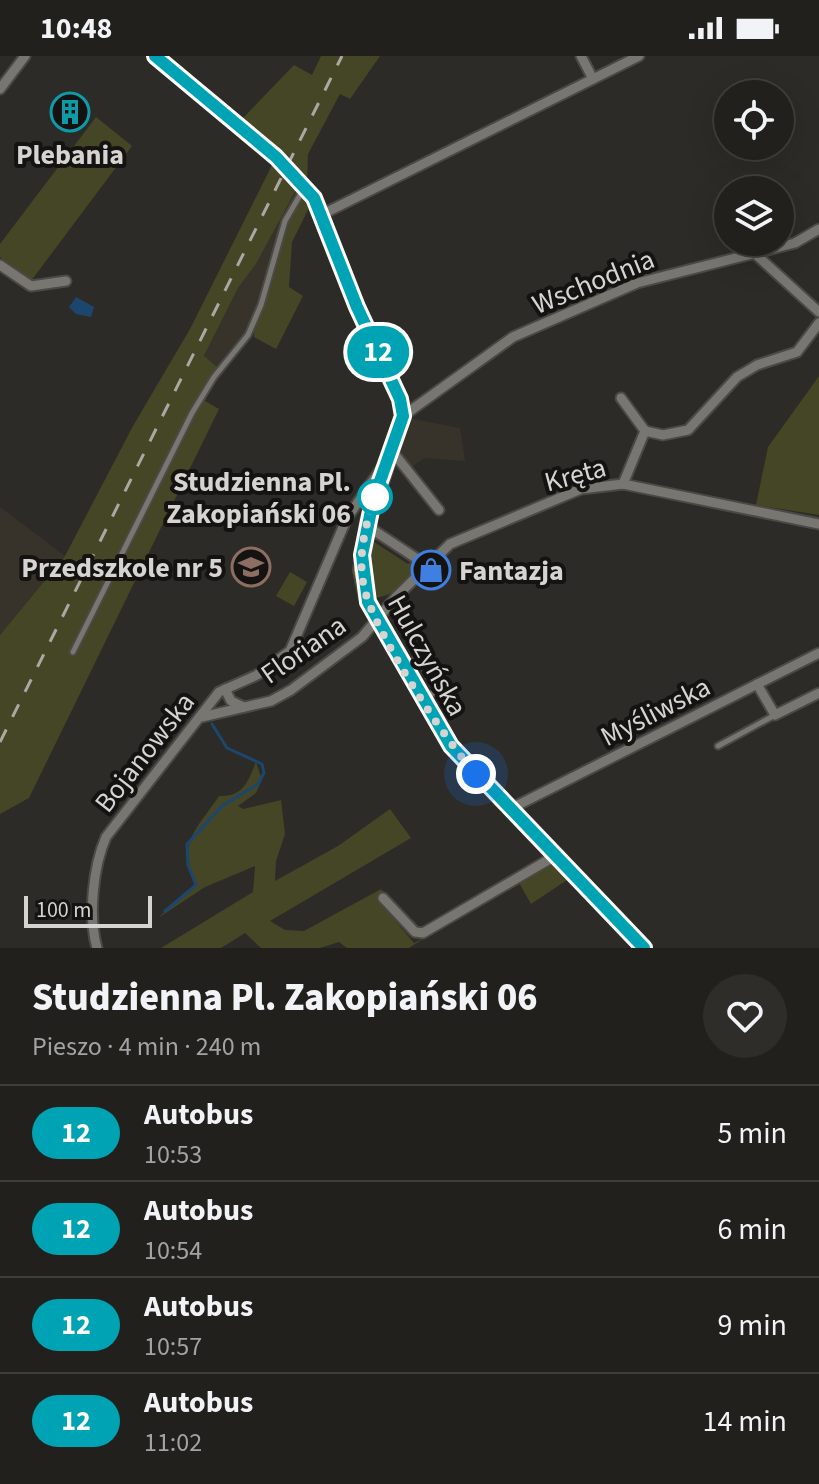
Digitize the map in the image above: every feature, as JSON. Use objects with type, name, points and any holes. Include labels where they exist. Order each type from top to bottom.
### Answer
[{"type":"main road","points":[[155,56],[305,185],[323,214],[357,307],[400,399],[403,416]]},
{"type":"main road","name":"Hulczyńska","points":[[403,416],[367,526],[362,555],[363,583],[377,618],[451,746],[644,948]]},
{"type":"street","points":[[0,89],[25,56]]},
{"type":"street","points":[[581,56],[593,79]]},
{"type":"street","points":[[323,214],[639,56]]},
{"type":"street","name":"Wschodnia","points":[[794,243],[819,229]]},
{"type":"street","name":"Wschodnia","points":[[403,416],[513,337],[637,283],[734,256]]},
{"type":"street","points":[[757,256],[819,312]]},
{"type":"street","points":[[0,265],[31,286],[66,281]]},
{"type":"street","points":[[621,398],[645,431],[663,435],[688,430],[737,377],[757,365],[797,352],[819,323]]},
{"type":"street","points":[[623,484],[645,431]]},
{"type":"street","points":[[391,453],[439,510]]},
{"type":"street","name":"Bojanowska","points":[[97,948],[94,911],[99,853],[106,837],[119,816],[225,689],[257,675],[290,651],[347,518],[391,453]]},
{"type":"street","name":"Kręta","points":[[377,618],[450,544],[581,489],[623,484],[819,524]]},
{"type":"street","points":[[367,526],[428,566]]},
{"type":"street","name":"Floriana","points":[[202,717],[247,708],[291,690],[362,637],[377,618]]},
{"type":"street","name":"Myśliwska","points":[[510,809],[819,653]]},
{"type":"street","points":[[757,684],[775,715],[819,693]]},
{"type":"street","points":[[225,689],[231,701],[247,708]]},
{"type":"street","points":[[383,898],[415,932],[423,933],[555,856]]},
{"type":"lane","points":[[73,652],[192,413],[214,377],[248,335],[261,305],[285,221],[305,185]]},
{"type":"lane","points":[[718,746],[775,715]]},
{"type":"shaded area","points":[[297,188],[300,191],[283,222],[257,304],[242,339],[218,368],[204,357],[238,288],[256,264]]},
{"type":"shaded area","points":[[408,418],[460,428],[465,461],[424,458],[408,470],[397,455]]},
{"type":"shaded area","points":[[0,507],[65,556],[0,635]]},
{"type":"green space","points":[[321,56],[380,56],[350,99],[340,94],[308,154],[307,182],[276,146],[242,119],[294,65],[312,75]]},
{"type":"green space","points":[[96,117],[132,146],[31,281],[0,257],[0,244]]},
{"type":"green space","points":[[273,163],[297,188],[256,264],[238,288],[204,356],[218,368],[205,401],[219,409],[29,798],[0,814],[0,635],[65,556],[133,426],[190,329]]},
{"type":"green space","points":[[300,191],[311,204],[292,242],[289,287],[303,296],[276,349],[254,337],[254,331],[269,285],[264,284],[283,222]]},
{"type":"green space","points":[[819,376],[819,515],[756,505],[768,447]]},
{"type":"green space","points":[[371,540],[408,564],[412,561],[419,566],[399,587],[381,597],[374,597],[370,581]]},
{"type":"green space","points":[[290,572],[307,582],[294,606],[276,596]]},
{"type":"green space","points":[[256,762],[262,780],[256,793],[238,806],[243,809],[281,800],[285,834],[276,861],[275,881],[338,846],[390,809],[411,838],[270,921],[285,930],[304,931],[381,889],[386,894],[379,901],[414,943],[426,937],[409,948],[347,948],[339,942],[320,948],[261,948],[245,933],[221,948],[161,948],[253,892],[255,866],[205,887],[158,918],[195,884],[188,847],[197,828],[219,796],[240,791]]},
{"type":"green space","points":[[551,863],[567,880],[531,904],[518,881]]},
{"type":"water","points":[[76,297],[94,307],[91,317],[76,314],[69,307]]},
{"type":"waterway","points":[[165,911],[196,885],[188,865],[187,844],[222,806],[258,784],[264,773],[262,764],[227,748],[212,724]]},
{"type":"railway","points":[[0,742],[342,56]]},
{"type":"bus line","name":"12","points":[[155,56],[287,166],[305,185],[323,214],[357,307],[400,399],[403,416],[373,501],[362,555],[361,570],[368,602],[436,725],[451,746],[644,948]]},
{"type":"place","name":"Plebania","points":[[70,112]]},
{"type":"place","name":"Studzienna Pl. Zakopiański 06","points":[[375,497]]},
{"type":"place","name":"Przedszkole nr 5","points":[[251,567]]},
{"type":"place","name":"Fantazja","points":[[431,570]]},
{"type":"route","points":[[375,497],[361,570],[368,602],[444,737],[476,774]]}]
